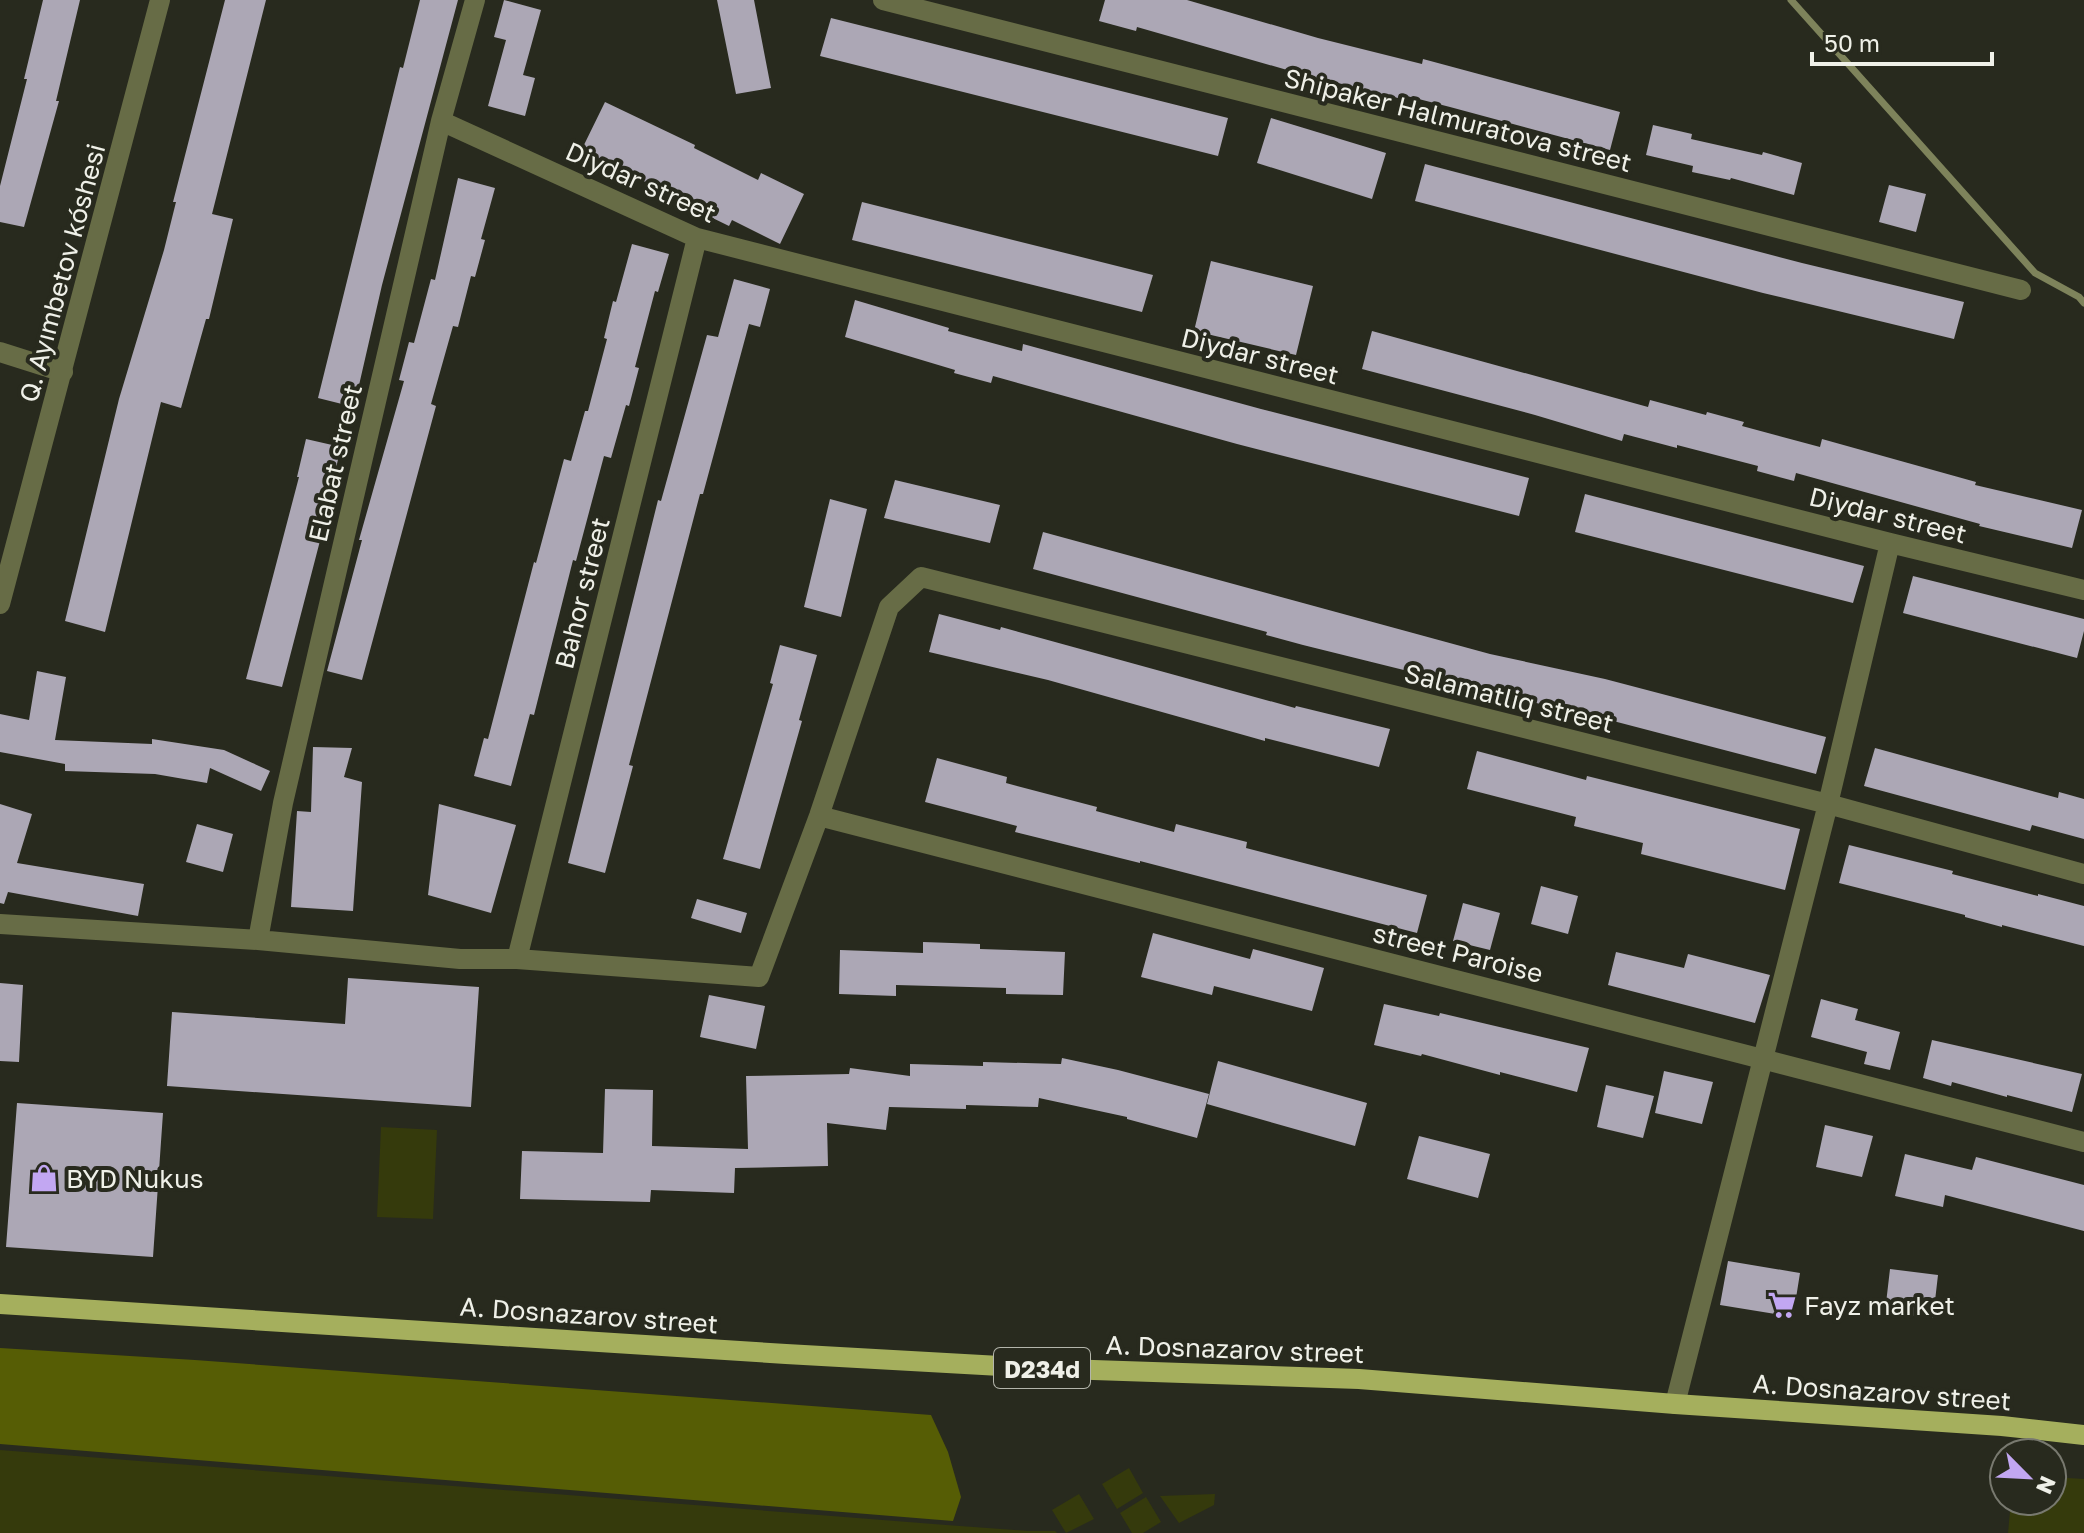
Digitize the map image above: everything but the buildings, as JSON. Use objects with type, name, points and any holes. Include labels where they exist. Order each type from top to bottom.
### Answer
[{"type":"main road","name":"A. Dosnazarov street","points":[[0,1304],[1034,1368],[1359,1379],[2002,1426],[2084,1435]]},
{"type":"street","name":"Q. Ayımbetov kóshesi","points":[[0,604],[160,0]]},
{"type":"street","name":"Elabat street","points":[[258,940],[283,803],[441,121],[475,0]]},
{"type":"street","name":"Shipaker Halmuratova street","points":[[883,0],[2021,290]]},
{"type":"street","name":"Diydar street","points":[[441,121],[697,238],[2084,590]]},
{"type":"street","name":"Bahor street","points":[[517,959],[697,238]]},
{"type":"street","points":[[0,352],[63,372]]},
{"type":"street","points":[[1675,1404],[1828,804],[1890,543]]},
{"type":"street","name":"Salamatliq street","points":[[819,816],[889,607],[921,577],[1828,804],[2084,874]]},
{"type":"street","points":[[0,924],[258,940],[460,959],[517,959],[759,977],[819,816]]},
{"type":"street","name":"street Paroise","points":[[819,816],[2084,1142]]},
{"type":"green space","points":[[381,1127],[437,1130],[433,1219],[377,1217]]},
{"type":"green space","points":[[0,1348],[931,1415],[948,1452],[961,1497],[953,1521],[0,1444]]},
{"type":"green space","points":[[0,1450],[1055,1531],[1057,1533],[0,1533]]},
{"type":"green space","points":[[1129,1468],[1143,1493],[1117,1509],[1102,1484]]},
{"type":"green space","points":[[2068,1478],[2084,1479],[2084,1533],[2008,1533],[2010,1517],[2068,1517]]},
{"type":"green space","points":[[1079,1494],[1094,1519],[1066,1533],[1052,1510]]},
{"type":"green space","points":[[1215,1494],[1214,1505],[1179,1523],[1160,1496]]},
{"type":"green space","points":[[1146,1497],[1161,1522],[1143,1533],[1132,1533],[1120,1513]]},
{"type":"waterway","points":[[1791,0],[2035,273],[2079,297],[2084,303]]},
{"type":"place","name":"BYD Nukus","points":[[44,1178]]},
{"type":"place","name":"Fayz market","points":[[1782,1305]]}]
